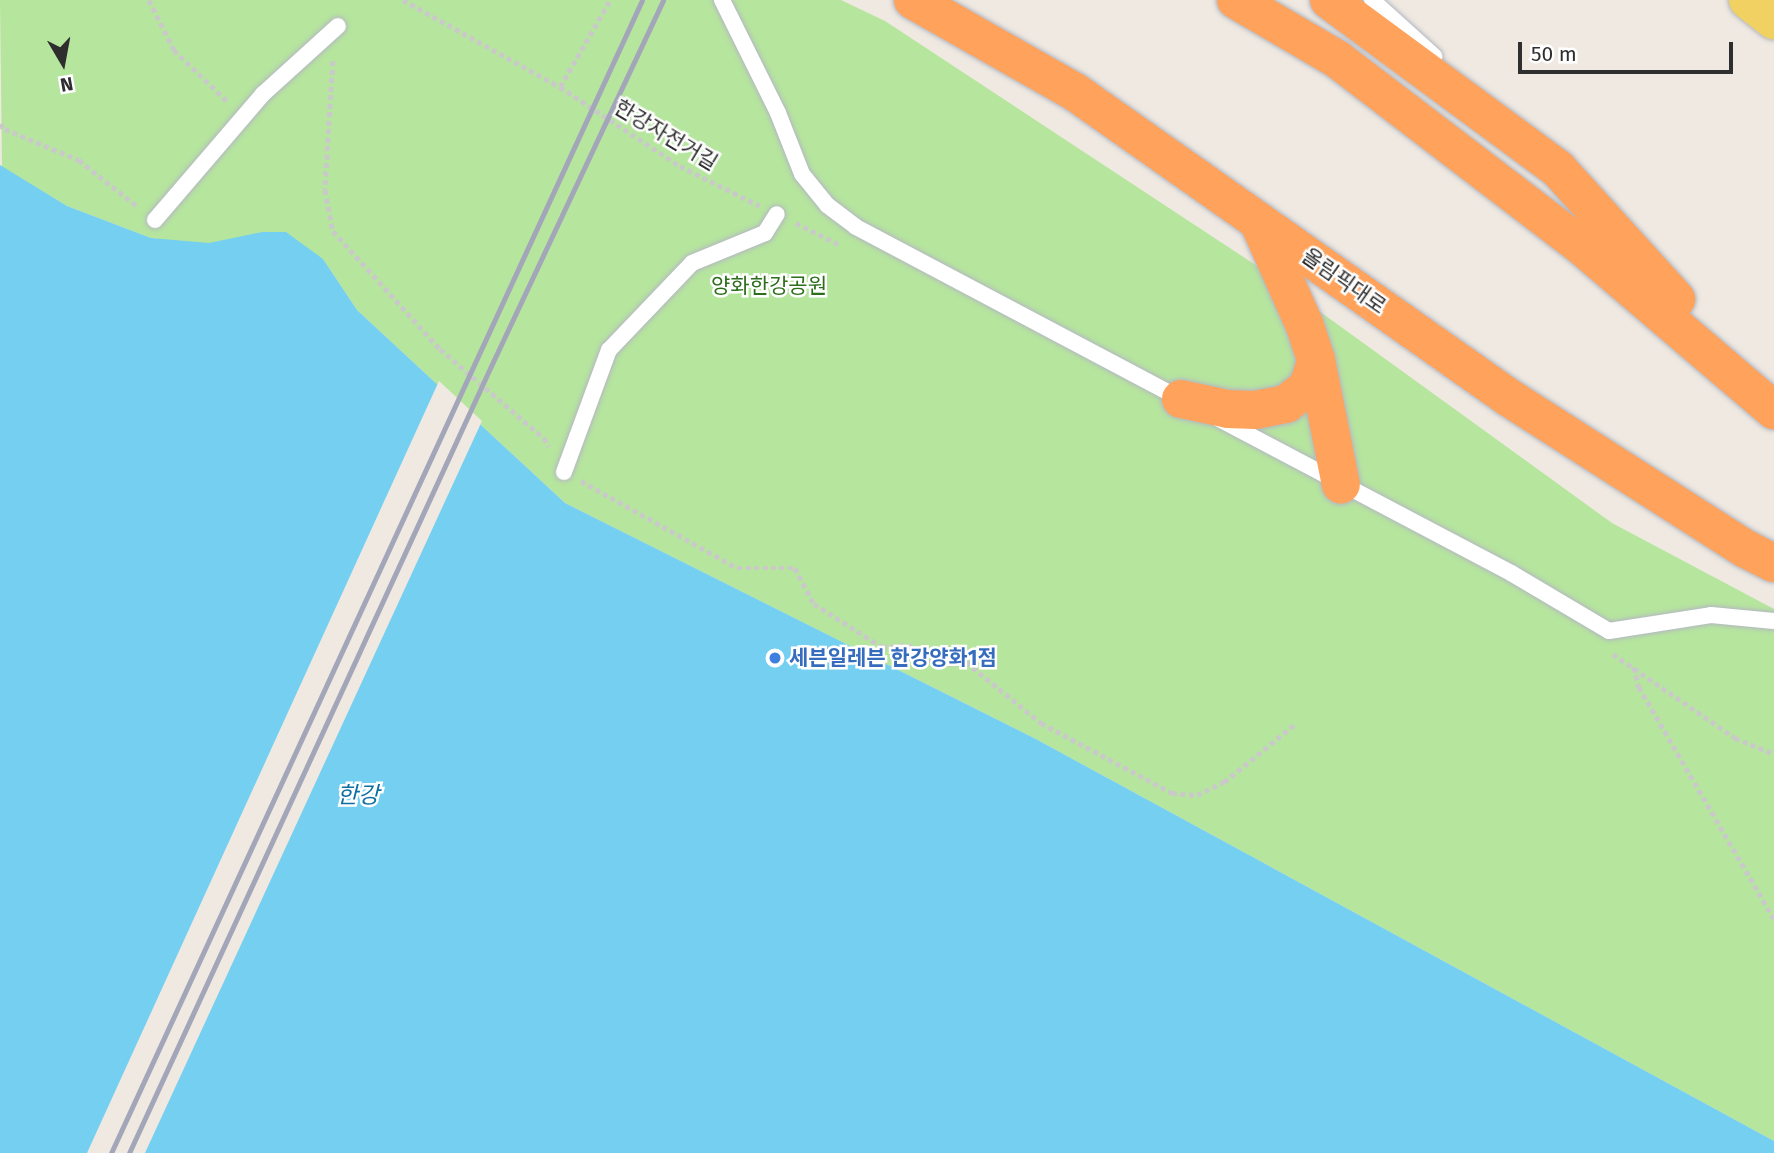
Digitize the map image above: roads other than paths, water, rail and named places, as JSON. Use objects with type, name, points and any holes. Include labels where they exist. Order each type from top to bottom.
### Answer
[{"type":"highway","name":"올림픽대로","points":[[913,0],[1074,92],[1508,397],[1746,549],[1774,563]]},
{"type":"highway","points":[[1236,0],[1336,59],[1574,239],[1774,410]]},
{"type":"highway","points":[[1329,0],[1558,169],[1774,410]]},
{"type":"highway","points":[[1258,221],[1316,360],[1342,485]]},
{"type":"highway","points":[[1181,399],[1228,409],[1255,410],[1286,404],[1308,387],[1316,360]]},
{"type":"main road","points":[[1748,0],[1774,20]]},
{"type":"lane","points":[[722,0],[778,113],[802,174],[827,205],[856,227],[1511,573],[1609,631],[1711,615],[1774,621]]},
{"type":"lane","points":[[1372,0],[1558,169]]},
{"type":"lane","points":[[155,220],[263,94],[338,26]]},
{"type":"lane","points":[[564,472],[609,350],[692,263],[765,233],[777,214]]},
{"type":"water","name":"한강","points":[[0,165],[67,206],[151,238],[209,243],[262,232],[286,232],[323,259],[357,310],[565,503],[1034,738],[1774,1141],[1774,1153],[0,1153]]},
{"type":"railway","points":[[111,1153],[642,0]]},
{"type":"railway","points":[[129,1153],[491,366],[663,0]]},
{"type":"place","name":"세븐일레븐 한강양화1점","points":[[775,658]]},
{"type":"park label","name":"양화한강공원","points":[[769,286]]}]
